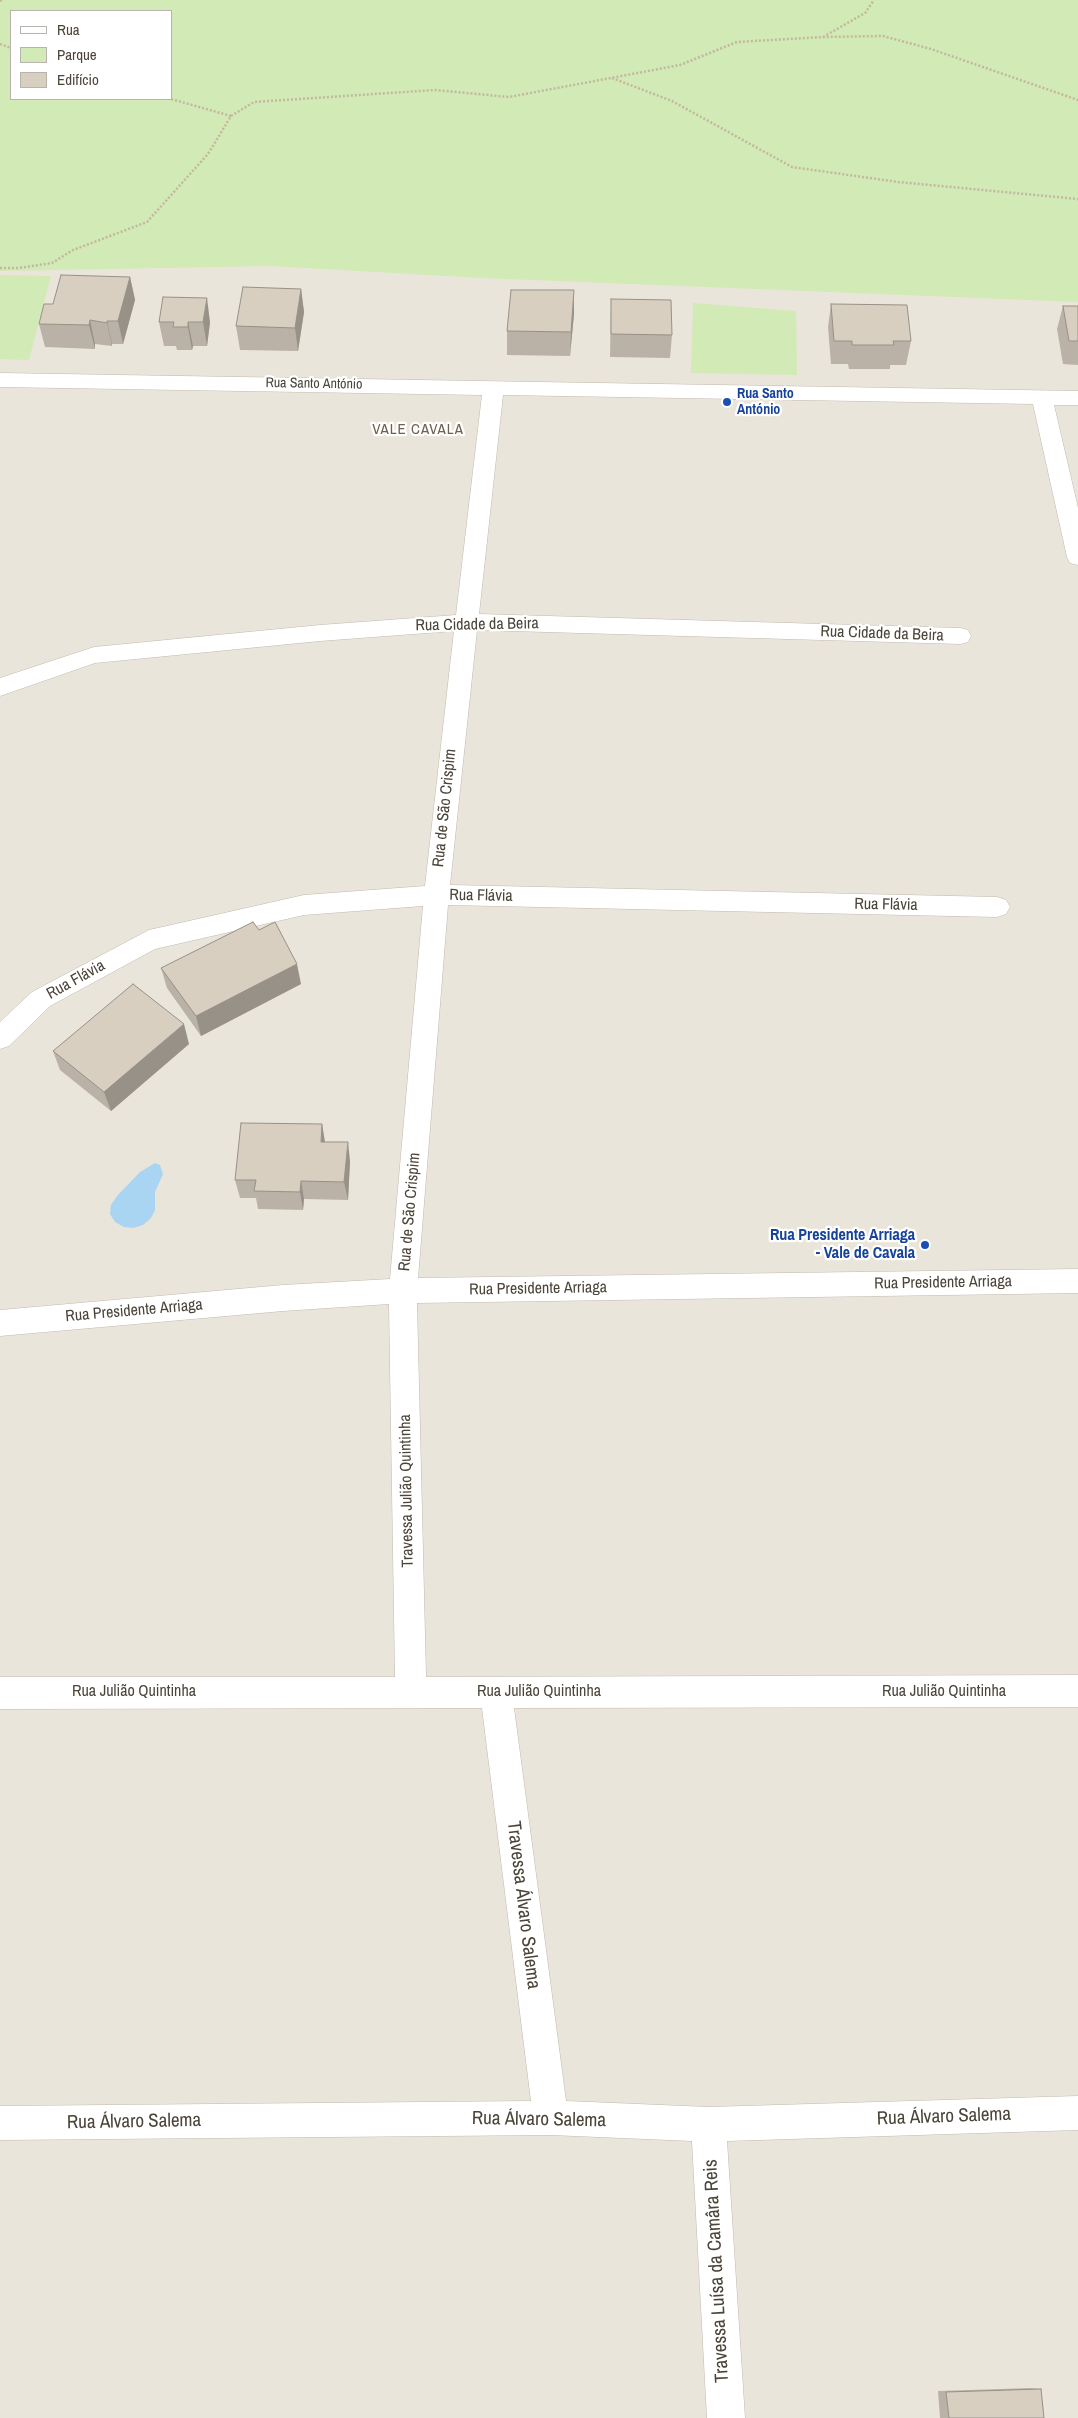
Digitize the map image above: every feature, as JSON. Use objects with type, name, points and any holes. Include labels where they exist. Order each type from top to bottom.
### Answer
[{"type":"street","name":"Rua Santo António","points":[[0,380],[1078,398]]},
{"type":"street","name":"Rua de São Crispim","points":[[403,1291],[436,895],[493,387]]},
{"type":"street","points":[[1042,396],[1078,557]]},
{"type":"street","name":"Rua Cidade da Beira","points":[[0,688],[94,655],[320,632],[466,622],[960,636]]},
{"type":"street","name":"Rua Flávia","points":[[0,1038],[41,999],[149,940],[304,905],[436,895],[998,907]]},
{"type":"street","name":"Rua Presidente Arriaga","points":[[0,1322],[283,1298],[403,1291],[1078,1281]]},
{"type":"street","name":"Travessa Julião Quintinha","points":[[403,1291],[411,1692]]},
{"type":"street","name":"Rua Julião Quintinha","points":[[0,1693],[1078,1691]]},
{"type":"street","name":"Travessa Álvaro Salema","points":[[496,1692],[551,2118]]},
{"type":"street","name":"Rua Álvaro Salema","points":[[0,2123],[551,2118],[709,2124],[1078,2113]]},
{"type":"street","name":"Travessa Luísa da Camâra Reis","points":[[709,2124],[726,2418]]},
{"type":"path","points":[[823,37],[865,13],[874,0]]},
{"type":"path","points":[[0,268],[19,268],[52,263],[73,250],[147,222],[208,154],[231,116],[254,102],[435,90],[509,97],[680,65],[737,42],[883,36],[931,49],[1078,100]]},
{"type":"path","points":[[611,78],[672,101],[792,167],[898,182],[1078,199]]},
{"type":"path","points":[[172,99],[231,116]]},
{"type":"shaded area","points":[[0,0],[1078,0],[1078,2418],[0,2418],[0,271],[4,271],[172,100],[172,10],[10,10]]},
{"type":"green space","points":[[0,0],[1078,0],[1078,302],[483,278],[269,266],[0,271]]},
{"type":"green space","points":[[0,275],[51,276],[29,360],[0,359]]},
{"type":"green space","points":[[693,303],[796,311],[797,375],[691,373]]},
{"type":"water","points":[[155,1163],[160,1165],[163,1174],[155,1192],[155,1210],[151,1218],[143,1225],[133,1228],[124,1227],[115,1222],[110,1214],[111,1205],[117,1196],[140,1172]]},
{"type":"building","points":[[61,275],[130,277],[118,321],[107,321],[107,323],[90,320],[89,325],[39,324],[44,304],[53,304]]},
{"type":"building","points":[[243,287],[301,289],[295,328],[236,326]]},
{"type":"building","points":[[511,290],[574,290],[571,332],[507,331]]},
{"type":"building","points":[[163,297],[207,298],[203,322],[188,322],[188,327],[173,327],[174,322],[159,322]]},
{"type":"building","points":[[611,299],[671,300],[672,335],[611,334]]},
{"type":"building","points":[[831,304],[907,305],[911,341],[893,341],[894,345],[852,345],[852,341],[834,341]]},
{"type":"building","points":[[1063,306],[1078,306],[1078,341],[1069,341]]},
{"type":"building","points":[[253,922],[259,930],[275,922],[297,964],[196,1016],[161,968]]},
{"type":"building","points":[[133,984],[184,1024],[104,1092],[53,1051]]},
{"type":"building","points":[[241,1123],[322,1124],[321,1142],[348,1142],[344,1182],[301,1181],[300,1192],[254,1191],[256,1180],[235,1180]]},
{"type":"building","points":[[1041,2389],[1044,2418],[949,2418],[946,2392]]},
{"type":"place","name":"Rua Santo António","points":[[727,402]]},
{"type":"place","name":"Rua Presidente Arriaga - Vale de Cavala","points":[[925,1245]]},
{"type":"district","name":"VALE CAVALA","points":[[418,430]]}]
